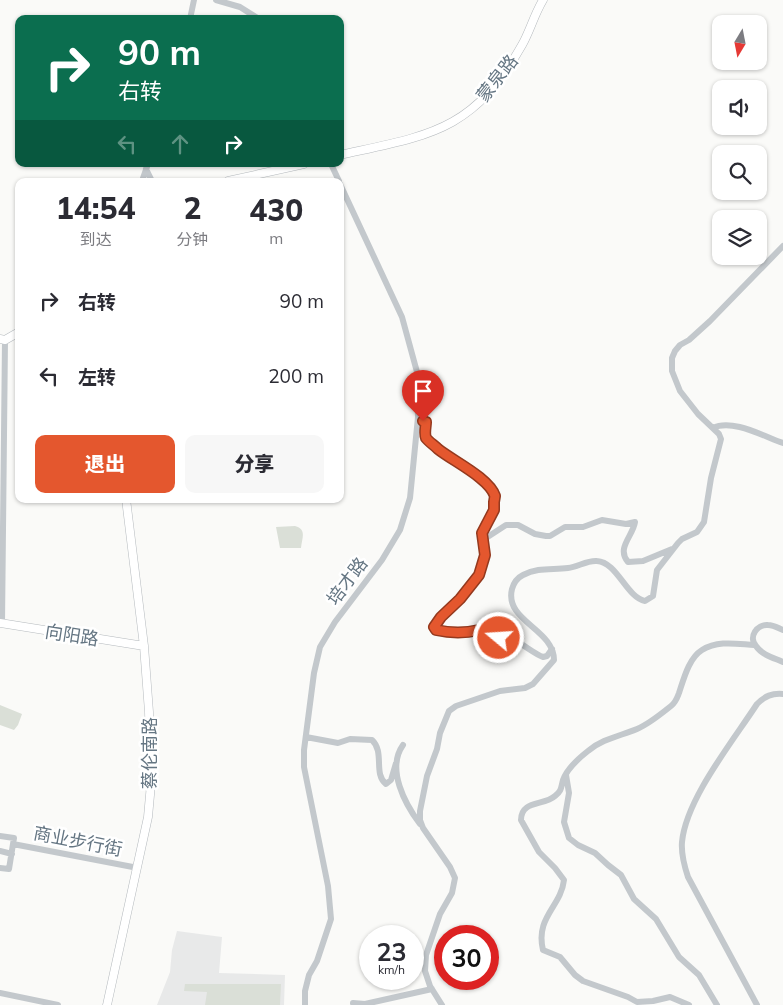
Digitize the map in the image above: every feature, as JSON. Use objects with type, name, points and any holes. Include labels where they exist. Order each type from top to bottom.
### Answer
[{"type":"main road","name":"蒙泉路","points":[[344,154],[426,135],[446,127],[470,111],[492,90],[516,55],[527,36],[542,0]]},
{"type":"main road","points":[[241,178],[291,167]]},
{"type":"main road","points":[[2,340],[15,334]]},
{"type":"main road","name":"蔡伦南路","points":[[107,1005],[148,817],[150,784],[149,712],[144,646],[126,503]]},
{"type":"main road","name":"向阳路","points":[[1,624],[144,646]]},
{"type":"street","points":[[191,15],[194,0]]},
{"type":"street","points":[[216,0],[240,7],[253,15]]},
{"type":"street","name":"培才路","points":[[305,1005],[305,991],[309,975],[317,961],[331,919],[328,886],[304,767],[314,673],[320,647],[335,622],[382,560],[400,530],[410,498],[418,420],[417,372],[402,317],[344,194]]},
{"type":"street","points":[[423,827],[420,820],[421,801],[440,734],[449,711],[456,706],[500,691],[519,690],[533,684],[554,660],[554,652],[547,640],[521,617],[515,609],[511,592],[514,582],[519,576],[531,571],[573,568],[587,562],[601,561],[617,574],[635,597],[645,602],[653,596],[657,570],[682,539],[697,532],[704,522],[711,478],[721,439],[720,434],[698,414],[680,391],[672,371],[672,358],[675,351],[710,321],[783,246]]},
{"type":"street","points":[[1,624],[2,340]]},
{"type":"street","points":[[418,420],[426,422],[425,434],[428,441],[454,461],[481,478],[495,494],[494,510],[482,533],[485,555],[479,575],[434,627],[436,630],[467,633],[479,630],[496,639],[504,637],[512,639],[543,657],[547,656],[552,649]]},
{"type":"street","points":[[713,428],[719,424],[749,430],[783,443]]},
{"type":"street","points":[[484,541],[500,527],[506,525],[518,525],[535,534],[550,536],[565,527],[583,527],[602,520],[626,524],[633,521],[635,526],[626,539],[625,546],[624,556],[628,562],[643,562],[674,548]]},
{"type":"street","points":[[783,630],[766,625],[759,627],[754,632],[752,638],[754,645],[765,654],[783,662]]},
{"type":"street","points":[[689,1005],[670,997],[637,1002],[584,981],[575,975],[560,958],[543,950],[541,935],[545,920],[558,899],[564,880],[539,852],[521,820],[521,816],[531,804],[551,799],[558,794],[566,775],[579,758],[597,744],[638,729],[673,705],[690,662],[701,651],[724,643],[754,645]]},
{"type":"street","points":[[757,1005],[688,877],[682,857],[682,844],[690,812],[727,748],[763,698],[770,694],[783,694]]},
{"type":"street","points":[[306,737],[338,743],[350,739],[372,740],[376,743],[378,750],[381,779],[386,784],[391,780],[400,749],[403,745]]},
{"type":"street","points":[[396,763],[402,790],[416,819],[450,867],[455,878],[452,893],[440,914],[426,955],[425,971],[432,989],[442,1005]]},
{"type":"street","points":[[566,775],[569,794],[564,822],[569,838],[578,845],[595,852],[608,866],[621,875],[634,899],[661,926],[679,957],[699,976],[716,1005]]},
{"type":"street","name":"商业步行街","points":[[0,836],[14,838],[9,869],[0,868]]},
{"type":"street","name":"商业步行街","points":[[13,844],[138,868]]},
{"type":"street","name":"商业步行街","points":[[0,851],[12,854]]},
{"type":"street","points":[[353,1004],[365,1004],[432,989]]},
{"type":"street","points":[[0,993],[58,1005]]},
{"type":"shaded area","points":[[276,527],[299,527],[302,532],[301,548],[280,548]]},
{"type":"shaded area","points":[[0,705],[22,714],[14,730],[0,725]]},
{"type":"shaded area","points":[[177,931],[222,937],[219,973],[285,975],[284,1005],[157,1005],[170,972],[172,950]]},
{"type":"shaded area","points":[[185,984],[281,984],[280,1005],[205,1005],[207,992],[184,991]]},
{"type":"route","points":[[423,421],[426,422],[425,434],[428,441],[454,461],[481,478],[495,494],[494,510],[482,533],[485,555],[479,575],[434,627],[440,631],[467,633],[479,630],[496,639],[499,638]]}]
